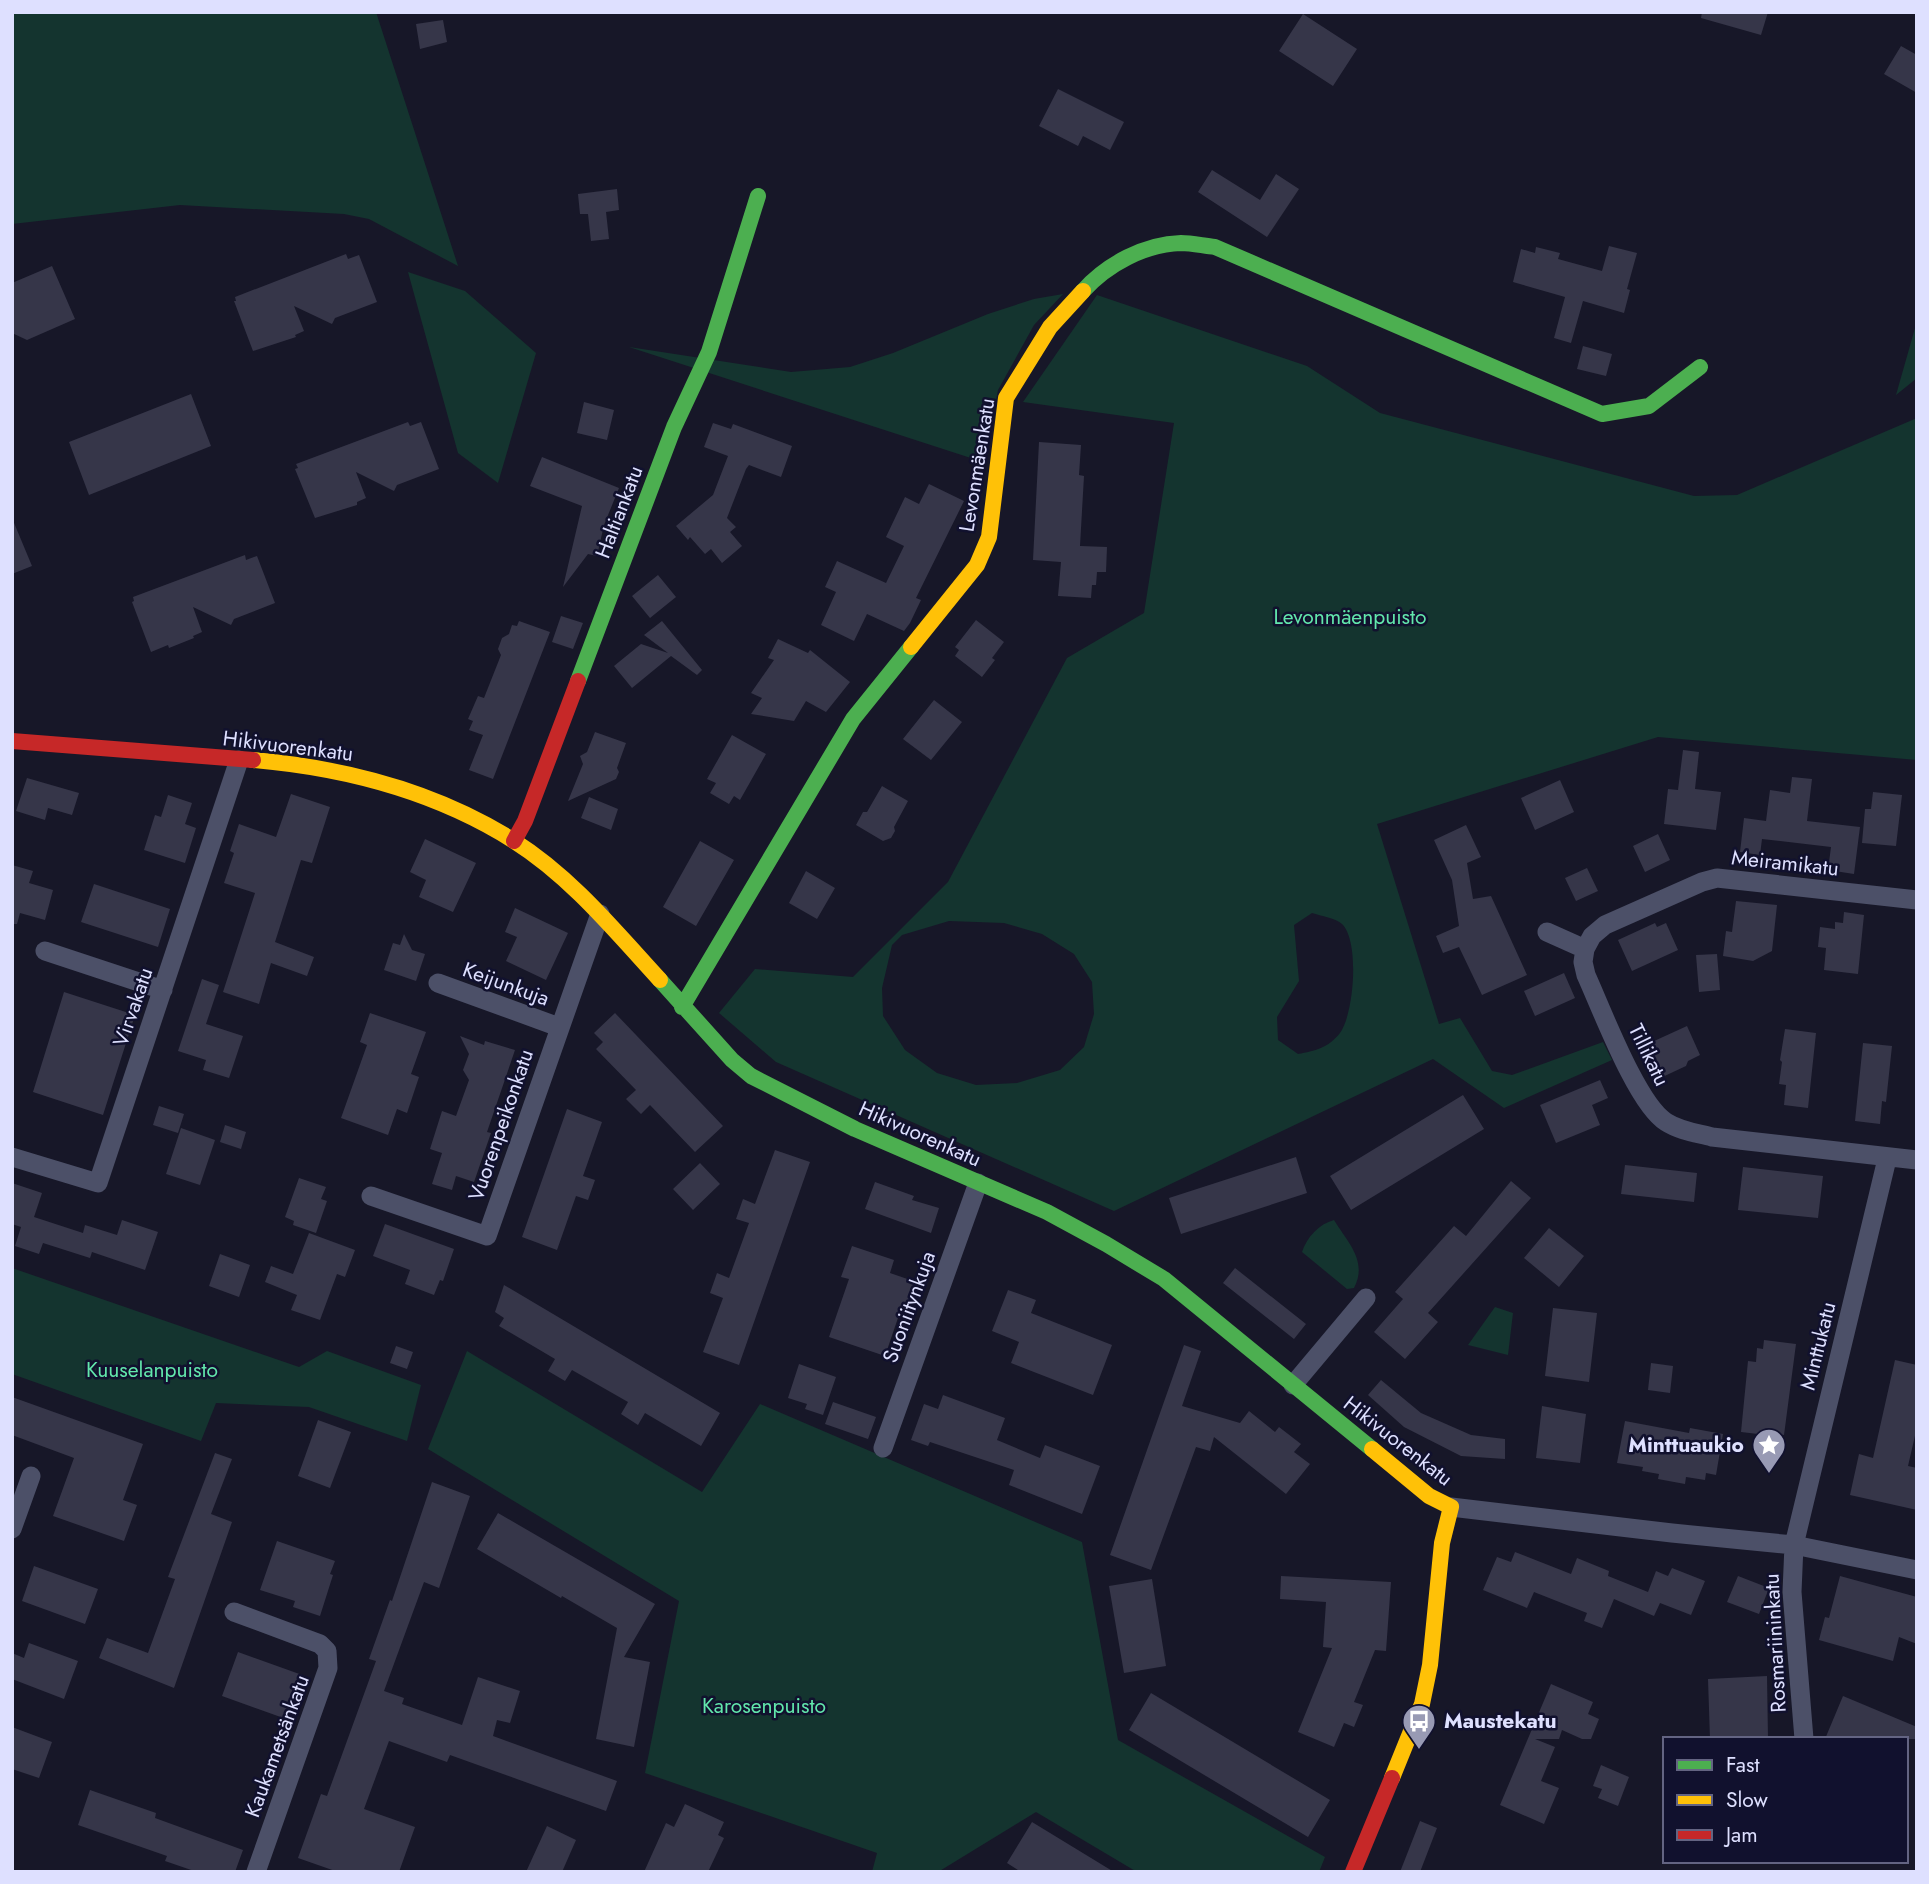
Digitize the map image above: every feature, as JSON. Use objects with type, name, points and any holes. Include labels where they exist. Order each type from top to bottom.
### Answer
[{"type":"street","name":"Haltiankatu","points":[[514,841],[530,808],[674,427],[709,352],[758,196]]},
{"type":"street","name":"Levonmäenkatu","points":[[682,1007],[853,719],[977,565],[989,537],[1000,426],[1006,398],[1050,327],[1104,270],[1147,250],[1181,243],[1215,247],[1602,414],[1649,406],[1700,367]]},
{"type":"street","name":"Hikivuorenkatu","points":[[12,741],[299,764],[371,778],[451,808],[514,841],[551,869],[600,914],[682,1007],[732,1060],[751,1076],[855,1129],[1047,1212],[1164,1279],[1419,1488],[1451,1507],[1441,1543],[1430,1665],[1422,1704],[1353,1872]]},
{"type":"street","name":"Virvakatu","points":[[12,1157],[98,1184],[239,760]]},
{"type":"street","name":"Meiramikatu","points":[[1585,949],[1592,936],[1605,925],[1710,880],[1758,882],[1917,900]]},
{"type":"street","name":"Vuorenpeikonkatu","points":[[371,1196],[487,1236],[558,1027],[600,914]]},
{"type":"street","points":[[1547,932],[1585,949]]},
{"type":"street","name":"Tillikatu","points":[[1585,949],[1583,962],[1586,975],[1634,1081],[1653,1112],[1666,1122],[1682,1130],[1712,1137],[1887,1159]]},
{"type":"street","points":[[46,951],[163,989]]},
{"type":"street","name":"Keijunkuja","points":[[438,983],[558,1027]]},
{"type":"street","points":[[1887,1159],[1917,1160]]},
{"type":"street","name":"Minttukatu","points":[[1794,1545],[1887,1159]]},
{"type":"street","name":"Suoniitynkuja","points":[[883,1448],[978,1183]]},
{"type":"street","points":[[1293,1385],[1366,1298]]},
{"type":"street","points":[[12,1529],[31,1476]]},
{"type":"street","points":[[1451,1507],[1672,1534],[1794,1545],[1917,1570]]},
{"type":"street","name":"Rosmariininkatu","points":[[1794,1545],[1792,1592],[1804,1737]]},
{"type":"street","name":"Kaukametsänkatu","points":[[234,1612],[320,1644],[327,1651],[328,1668],[256,1872]]},
{"type":"green space","points":[[12,12],[376,12],[458,266],[369,219],[344,214],[180,205],[12,224]]},
{"type":"green space","points":[[408,272],[465,291],[536,353],[498,483],[458,453]]},
{"type":"green space","points":[[1063,294],[1034,325],[998,390],[988,440],[977,460],[629,347],[791,372],[850,367],[893,353],[988,314],[1034,299]]},
{"type":"green space","name":"Levonmäenpuisto","points":[[1097,295],[1307,366],[1380,413],[1694,496],[1737,495],[1917,418],[1917,760],[1658,737],[1377,824],[1439,1024],[1460,1018],[1492,1071],[1512,1075],[1603,1042],[1612,1060],[1504,1108],[1433,1059],[1114,1211],[776,1062],[719,1013],[755,969],[853,977],[948,882],[1067,658],[1144,613],[1174,423],[1023,402]],"holes":[[[1312,913],[1339,922],[1348,933],[1353,961],[1352,995],[1340,1033],[1321,1048],[1298,1054],[1278,1040],[1277,1017],[1299,981],[1294,925]],[[949,921],[1004,923],[1042,934],[1074,954],[1092,982],[1094,1014],[1084,1047],[1060,1070],[1017,1083],[976,1085],[937,1073],[905,1050],[883,1016],[882,988],[892,945],[902,935]]]},
{"type":"green space","points":[[1917,321],[1917,378],[1896,395]]},
{"type":"green space","points":[[1334,1220],[1358,1261],[1358,1278],[1354,1288],[1347,1289],[1302,1252],[1314,1232]]},
{"type":"green space","name":"Kuuselanpuisto","points":[[12,1268],[299,1367],[327,1351],[421,1385],[407,1441],[309,1407],[216,1403],[201,1441],[12,1374]]},
{"type":"green space","points":[[1495,1307],[1513,1313],[1508,1355],[1468,1345]]},
{"type":"green space","name":"Karosenpuisto","points":[[467,1351],[702,1492],[760,1404],[1082,1542],[1118,1740],[1325,1857],[1319,1872],[1137,1872],[1036,1812],[938,1872],[872,1872],[877,1853],[645,1773],[679,1601],[428,1449]]},
{"type":"building","points":[[1702,12],[1768,12],[1761,35],[1701,18]]},
{"type":"building","points":[[1303,14],[1357,49],[1333,86],[1279,51]]},
{"type":"building","points":[[443,20],[447,42],[420,49],[416,24]]},
{"type":"building","points":[[1901,46],[1917,55],[1917,93],[1884,74]]},
{"type":"building","points":[[1058,89],[1124,122],[1110,150],[1083,136],[1078,146],[1039,126]]},
{"type":"building","points":[[1212,170],[1260,200],[1276,174],[1299,189],[1267,237],[1198,192]]},
{"type":"building","points":[[617,189],[619,210],[606,212],[609,239],[591,241],[588,214],[580,214],[578,194]]},
{"type":"building","points":[[1609,246],[1637,253],[1627,289],[1630,290],[1624,313],[1583,301],[1571,343],[1554,338],[1565,297],[1513,282],[1521,249],[1535,253],[1536,247],[1560,253],[1558,259],[1602,271]]},
{"type":"building","points":[[346,254],[348,259],[359,255],[377,302],[335,318],[332,324],[294,306],[304,331],[295,335],[296,337],[253,351],[234,301],[235,297]]},
{"type":"building","points":[[52,266],[75,319],[27,340],[12,333],[12,283]]},
{"type":"building","points":[[1583,346],[1612,354],[1606,376],[1577,369]]},
{"type":"building","points":[[191,394],[211,446],[89,495],[69,442]]},
{"type":"building","points":[[584,402],[614,410],[607,440],[577,433]]},
{"type":"building","points":[[408,422],[410,426],[421,422],[439,469],[397,485],[394,491],[356,472],[366,498],[357,502],[357,505],[315,518],[295,469],[298,468],[296,464]]},
{"type":"building","points":[[713,423],[731,429],[733,424],[792,446],[781,477],[749,465],[746,469],[727,518],[736,527],[730,532],[742,546],[722,563],[711,549],[705,554],[676,526],[713,495],[728,456],[704,447]]},
{"type":"building","points":[[1039,442],[1081,445],[1079,475],[1084,476],[1080,546],[1107,547],[1106,572],[1097,572],[1091,598],[1058,596],[1061,562],[1033,560]]},
{"type":"building","points":[[542,457],[619,488],[604,525],[597,556],[588,554],[563,587],[582,506],[530,486]]},
{"type":"building","points":[[929,484],[964,501],[916,598],[921,600],[904,631],[867,614],[854,641],[821,625],[836,592],[825,587],[837,561],[886,583],[904,546],[886,537],[905,497],[919,504]]},
{"type":"building","points":[[12,518],[32,566],[12,574]]},
{"type":"building","points":[[245,555],[246,560],[257,556],[275,603],[234,619],[231,625],[193,607],[202,632],[169,648],[168,645],[151,652],[132,602],[133,597]]},
{"type":"building","points":[[658,575],[676,597],[650,618],[632,596]]},
{"type":"building","points":[[561,616],[583,623],[573,649],[552,642]]},
{"type":"building","points":[[976,620],[1004,642],[982,677],[955,656],[959,650],[955,647]]},
{"type":"building","points":[[519,621],[550,632],[493,779],[469,770],[483,735],[469,730],[473,721],[468,719],[478,696],[484,698],[501,655],[498,649],[502,638],[509,634],[512,625],[517,626]]},
{"type":"building","points":[[662,621],[702,670],[697,675],[671,656],[632,688],[614,666],[641,644],[668,653],[644,635]]},
{"type":"building","points":[[778,639],[808,653],[810,650],[850,682],[826,712],[806,701],[794,721],[751,714],[762,698],[751,693],[774,660],[768,658]]},
{"type":"building","points":[[934,700],[962,722],[931,760],[903,739]]},
{"type":"building","points":[[595,732],[626,743],[617,768],[619,772],[616,779],[568,801],[583,764],[580,756],[587,752]]},
{"type":"building","points":[[732,735],[766,754],[740,800],[734,796],[729,804],[710,793],[716,783],[707,779]]},
{"type":"building","points":[[1683,750],[1699,752],[1695,789],[1721,792],[1716,830],[1664,824],[1668,789],[1678,790]]},
{"type":"building","points":[[1792,777],[1812,779],[1807,821],[1860,827],[1854,874],[1828,870],[1831,847],[1762,839],[1760,855],[1740,852],[1744,818],[1766,821],[1770,790],[1790,793]]},
{"type":"building","points":[[27,778],[79,793],[72,815],[48,808],[45,820],[16,811]]},
{"type":"building","points":[[1560,780],[1574,812],[1535,830],[1521,798]]},
{"type":"building","points":[[882,786],[908,801],[891,838],[883,841],[856,825]]},
{"type":"building","points":[[1873,792],[1902,795],[1896,846],[1862,843],[1865,809],[1871,809]]},
{"type":"building","points":[[291,794],[330,807],[312,863],[301,860],[275,942],[314,957],[307,976],[271,963],[259,1004],[223,992],[255,893],[224,883],[234,853],[230,851],[239,824],[276,837]]},
{"type":"building","points":[[168,795],[192,803],[185,824],[196,828],[185,863],[144,850],[155,815],[161,817]]},
{"type":"building","points":[[589,797],[618,809],[611,830],[581,818]]},
{"type":"building","points":[[1466,825],[1481,857],[1467,863],[1473,899],[1491,896],[1527,975],[1482,995],[1459,947],[1443,953],[1436,936],[1459,926],[1452,880],[1434,840]]},
{"type":"building","points":[[1658,834],[1670,860],[1645,872],[1633,846]]},
{"type":"building","points":[[425,839],[476,863],[453,912],[419,897],[426,880],[410,872]]},
{"type":"building","points":[[700,841],[734,860],[696,926],[663,907]]},
{"type":"building","points":[[12,865],[33,871],[29,883],[53,890],[45,920],[20,913],[17,924],[12,924]]},
{"type":"building","points":[[1587,868],[1598,891],[1576,901],[1565,878]]},
{"type":"building","points":[[806,871],[835,888],[817,919],[789,903]]},
{"type":"building","points":[[94,884],[170,909],[158,947],[81,922]]},
{"type":"building","points":[[1736,901],[1777,905],[1772,951],[1753,961],[1723,956],[1726,931],[1732,932]]},
{"type":"building","points":[[515,908],[568,933],[546,980],[506,961],[517,937],[505,932]]},
{"type":"building","points":[[1844,912],[1864,915],[1858,974],[1824,970],[1826,948],[1818,947],[1820,927],[1835,929],[1835,922],[1843,923]]},
{"type":"building","points":[[1655,923],[1657,927],[1666,923],[1678,950],[1632,971],[1618,940]]},
{"type":"building","points":[[404,934],[412,950],[425,954],[416,981],[384,970],[393,943],[400,945]]},
{"type":"building","points":[[1717,954],[1720,990],[1699,992],[1696,955]]},
{"type":"building","points":[[1564,973],[1575,998],[1535,1016],[1524,991]]},
{"type":"building","points":[[202,979],[219,985],[206,1024],[243,1036],[229,1078],[203,1070],[206,1060],[178,1051]]},
{"type":"building","points":[[64,992],[135,1015],[103,1115],[33,1092]]},
{"type":"building","points":[[370,1013],[426,1032],[411,1074],[419,1077],[407,1113],[397,1109],[388,1135],[341,1118],[367,1045],[360,1042]]},
{"type":"building","points":[[615,1013],[723,1126],[695,1152],[650,1105],[641,1114],[626,1099],[636,1090],[596,1049],[603,1042],[594,1033]]},
{"type":"building","points":[[1687,1026],[1700,1055],[1688,1061],[1686,1066],[1656,1080],[1641,1047]]},
{"type":"building","points":[[1785,1029],[1816,1033],[1808,1108],[1784,1105],[1786,1085],[1779,1084]]},
{"type":"building","points":[[460,1036],[484,1045],[485,1041],[515,1050],[487,1132],[491,1133],[474,1182],[456,1176],[452,1190],[432,1184],[442,1153],[430,1149],[442,1111],[456,1116],[469,1080],[463,1070],[469,1054]]},
{"type":"building","points":[[1863,1043],[1892,1046],[1886,1102],[1882,1101],[1880,1124],[1855,1121]]},
{"type":"building","points":[[1600,1080],[1608,1098],[1592,1105],[1600,1125],[1556,1143],[1540,1105]]},
{"type":"building","points":[[1463,1095],[1484,1129],[1351,1210],[1330,1176]]},
{"type":"building","points":[[159,1106],[184,1114],[178,1133],[153,1125]]},
{"type":"building","points":[[567,1109],[602,1122],[583,1176],[595,1180],[588,1200],[576,1196],[557,1250],[522,1237]]},
{"type":"building","points":[[225,1125],[246,1132],[241,1149],[220,1142]]},
{"type":"building","points":[[181,1128],[215,1140],[200,1185],[166,1174]]},
{"type":"building","points":[[775,1150],[810,1162],[739,1365],[703,1352],[723,1298],[710,1293],[717,1273],[729,1278],[749,1223],[736,1219],[743,1199],[755,1204]]},
{"type":"building","points":[[1296,1157],[1307,1193],[1181,1234],[1169,1198]]},
{"type":"building","points":[[700,1163],[720,1184],[693,1210],[673,1189]]},
{"type":"building","points":[[1625,1165],[1697,1173],[1694,1202],[1621,1194]]},
{"type":"building","points":[[1743,1167],[1823,1176],[1818,1218],[1738,1210]]},
{"type":"building","points":[[299,1178],[326,1187],[321,1199],[327,1201],[316,1233],[293,1225],[294,1221],[285,1217]]},
{"type":"building","points":[[1511,1181],[1531,1198],[1428,1313],[1438,1322],[1405,1359],[1374,1332],[1403,1299],[1395,1292],[1454,1226],[1466,1236]]},
{"type":"building","points":[[875,1182],[914,1196],[912,1200],[939,1208],[931,1233],[865,1209]]},
{"type":"building","points":[[12,1183],[42,1193],[34,1217],[83,1233],[85,1225],[117,1235],[122,1220],[158,1232],[145,1270],[92,1252],[90,1258],[43,1243],[39,1254],[15,1246],[21,1227],[12,1224]]},
{"type":"building","points":[[385,1224],[454,1249],[443,1281],[440,1280],[434,1295],[405,1284],[410,1270],[373,1256]]},
{"type":"building","points":[[1549,1228],[1584,1256],[1559,1287],[1524,1258]]},
{"type":"building","points":[[309,1233],[355,1250],[345,1277],[337,1274],[320,1320],[291,1310],[297,1295],[265,1282],[271,1266],[293,1274]]},
{"type":"building","points":[[852,1246],[894,1260],[890,1273],[922,1284],[911,1316],[900,1312],[885,1356],[829,1337],[849,1279],[841,1277]]},
{"type":"building","points":[[220,1254],[250,1265],[239,1297],[209,1286]]},
{"type":"building","points":[[1235,1268],[1306,1324],[1294,1339],[1223,1283]]},
{"type":"building","points":[[504,1285],[720,1413],[701,1446],[645,1413],[638,1425],[621,1414],[628,1402],[572,1370],[565,1381],[548,1371],[555,1359],[499,1326],[504,1318],[495,1312]]},
{"type":"building","points":[[1008,1290],[1036,1300],[1031,1313],[1112,1345],[1093,1395],[1011,1363],[1019,1342],[992,1331]]},
{"type":"building","points":[[1553,1308],[1597,1313],[1589,1382],[1545,1376]]},
{"type":"building","points":[[1764,1340],[1796,1344],[1784,1435],[1741,1432],[1748,1361],[1756,1362],[1757,1348],[1763,1349]]},
{"type":"building","points":[[1184,1345],[1201,1351],[1182,1406],[1240,1423],[1249,1411],[1275,1432],[1279,1427],[1301,1444],[1294,1452],[1310,1464],[1286,1494],[1214,1437],[1210,1451],[1196,1447],[1151,1570],[1110,1555]]},
{"type":"building","points":[[396,1346],[413,1352],[407,1369],[390,1363]]},
{"type":"building","points":[[1895,1360],[1917,1365],[1917,1427],[1908,1466],[1917,1468],[1917,1510],[1850,1495],[1859,1454],[1873,1458]]},
{"type":"building","points":[[1651,1363],[1673,1366],[1670,1393],[1648,1390]]},
{"type":"building","points":[[799,1364],[836,1377],[823,1415],[805,1409],[807,1404],[788,1398]]},
{"type":"building","points":[[1381,1380],[1421,1413],[1471,1435],[1505,1439],[1505,1459],[1461,1456],[1404,1427],[1368,1395]]},
{"type":"building","points":[[943,1395],[1005,1418],[997,1440],[1040,1458],[1045,1445],[1100,1466],[1082,1514],[1009,1485],[1014,1470],[930,1442],[928,1446],[911,1440],[924,1404],[938,1409]]},
{"type":"building","points":[[12,1397],[143,1444],[123,1500],[137,1505],[124,1541],[53,1516],[74,1458],[12,1435]]},
{"type":"building","points":[[833,1402],[876,1417],[868,1439],[825,1424]]},
{"type":"building","points":[[1542,1406],[1586,1414],[1580,1463],[1536,1458]]},
{"type":"building","points":[[318,1420],[351,1432],[330,1488],[298,1476]]},
{"type":"building","points":[[1625,1421],[1689,1433],[1690,1428],[1723,1434],[1716,1475],[1706,1473],[1705,1480],[1686,1477],[1685,1484],[1658,1479],[1659,1474],[1642,1471],[1643,1467],[1617,1463]]},
{"type":"building","points":[[215,1453],[232,1459],[211,1514],[232,1522],[174,1688],[99,1658],[107,1638],[148,1653],[175,1579],[168,1577]]},
{"type":"building","points":[[432,1482],[470,1496],[439,1588],[424,1582],[384,1691],[404,1698],[402,1704],[462,1725],[478,1677],[520,1691],[510,1723],[497,1720],[493,1736],[617,1781],[606,1811],[450,1755],[447,1762],[389,1741],[364,1809],[415,1827],[399,1872],[338,1872],[298,1858],[321,1794],[327,1796],[376,1661],[369,1659],[390,1600],[392,1601]]},
{"type":"building","points":[[498,1513],[655,1604],[624,1657],[650,1662],[634,1747],[596,1739],[617,1628],[477,1549]]},
{"type":"building","points":[[277,1541],[335,1561],[320,1616],[293,1607],[295,1601],[260,1590]]},
{"type":"building","points":[[1515,1552],[1571,1574],[1577,1558],[1609,1571],[1608,1576],[1648,1592],[1656,1571],[1668,1576],[1672,1568],[1705,1581],[1691,1615],[1660,1603],[1654,1616],[1614,1599],[1602,1628],[1584,1621],[1587,1613],[1534,1592],[1527,1608],[1483,1590],[1497,1557],[1511,1562]]},
{"type":"building","points":[[34,1566],[98,1589],[85,1624],[22,1601]]},
{"type":"building","points":[[1281,1576],[1391,1582],[1386,1651],[1375,1650],[1354,1702],[1363,1705],[1354,1727],[1344,1723],[1334,1747],[1298,1732],[1332,1648],[1323,1647],[1326,1602],[1280,1599]]},
{"type":"building","points":[[1738,1576],[1769,1588],[1759,1614],[1727,1602]]},
{"type":"building","points":[[1840,1576],[1917,1597],[1917,1644],[1899,1637],[1893,1661],[1819,1640],[1825,1617],[1829,1618]]},
{"type":"building","points":[[1152,1579],[1166,1666],[1124,1673],[1109,1586]]},
{"type":"building","points":[[29,1643],[78,1661],[64,1699],[12,1679],[12,1653],[24,1658]]},
{"type":"building","points":[[238,1652],[305,1676],[289,1720],[222,1696]]},
{"type":"building","points":[[1767,1676],[1768,1737],[1710,1737],[1708,1679]]},
{"type":"building","points":[[1551,1684],[1593,1702],[1588,1714],[1599,1719],[1591,1739],[1582,1739],[1562,1730],[1559,1739],[1535,1739],[1555,1747],[1541,1781],[1559,1788],[1544,1824],[1500,1805]]},
{"type":"building","points":[[1151,1693],[1330,1800],[1308,1837],[1129,1730]]},
{"type":"building","points":[[1843,1696],[1917,1727],[1917,1739],[1826,1737]]},
{"type":"building","points":[[12,1727],[52,1742],[39,1778],[12,1769]]},
{"type":"building","points":[[1601,1765],[1629,1777],[1618,1806],[1598,1798],[1602,1789],[1593,1786]]},
{"type":"building","points":[[90,1790],[156,1813],[155,1818],[243,1850],[235,1872],[197,1872],[165,1861],[167,1856],[78,1825]]},
{"type":"building","points":[[685,1804],[724,1822],[718,1835],[724,1838],[708,1872],[644,1872],[666,1823],[674,1827]]},
{"type":"building","points":[[1420,1821],[1437,1828],[1420,1872],[1400,1872]]},
{"type":"building","points":[[1032,1822],[1114,1872],[1021,1872],[1007,1863]]},
{"type":"building","points":[[547,1826],[576,1840],[562,1872],[526,1872]]},
{"type":"traffic: fast","points":[[578,681],[674,427],[709,352],[758,196]]},
{"type":"traffic: fast","points":[[1083,291],[1103,272],[1128,257],[1167,244],[1194,244],[1215,247],[1602,414],[1649,406],[1700,367]]},
{"type":"traffic: fast","points":[[682,1007],[853,719],[911,647]]},
{"type":"traffic: fast","points":[[660,980],[732,1060],[751,1076],[855,1129],[1047,1212],[1106,1244],[1164,1279],[1372,1449]]},
{"type":"traffic: slow","points":[[911,647],[977,565],[989,537],[1006,398],[1050,327],[1083,291]]},
{"type":"traffic: slow","points":[[253,760],[355,776],[421,796],[484,823],[555,871],[592,906],[660,980]]},
{"type":"traffic: slow","points":[[1372,1449],[1429,1496],[1451,1507],[1442,1543],[1430,1665],[1422,1704],[1392,1778]]},
{"type":"traffic: jam","points":[[514,841],[525,821],[578,681]]},
{"type":"traffic: jam","points":[[12,741],[253,760]]},
{"type":"traffic: jam","points":[[1353,1872],[1392,1778]]},
{"type":"place","name":"Minttuaukio","points":[[1769,1475]]},
{"type":"place","name":"Maustekatu","points":[[1419,1751]]}]
